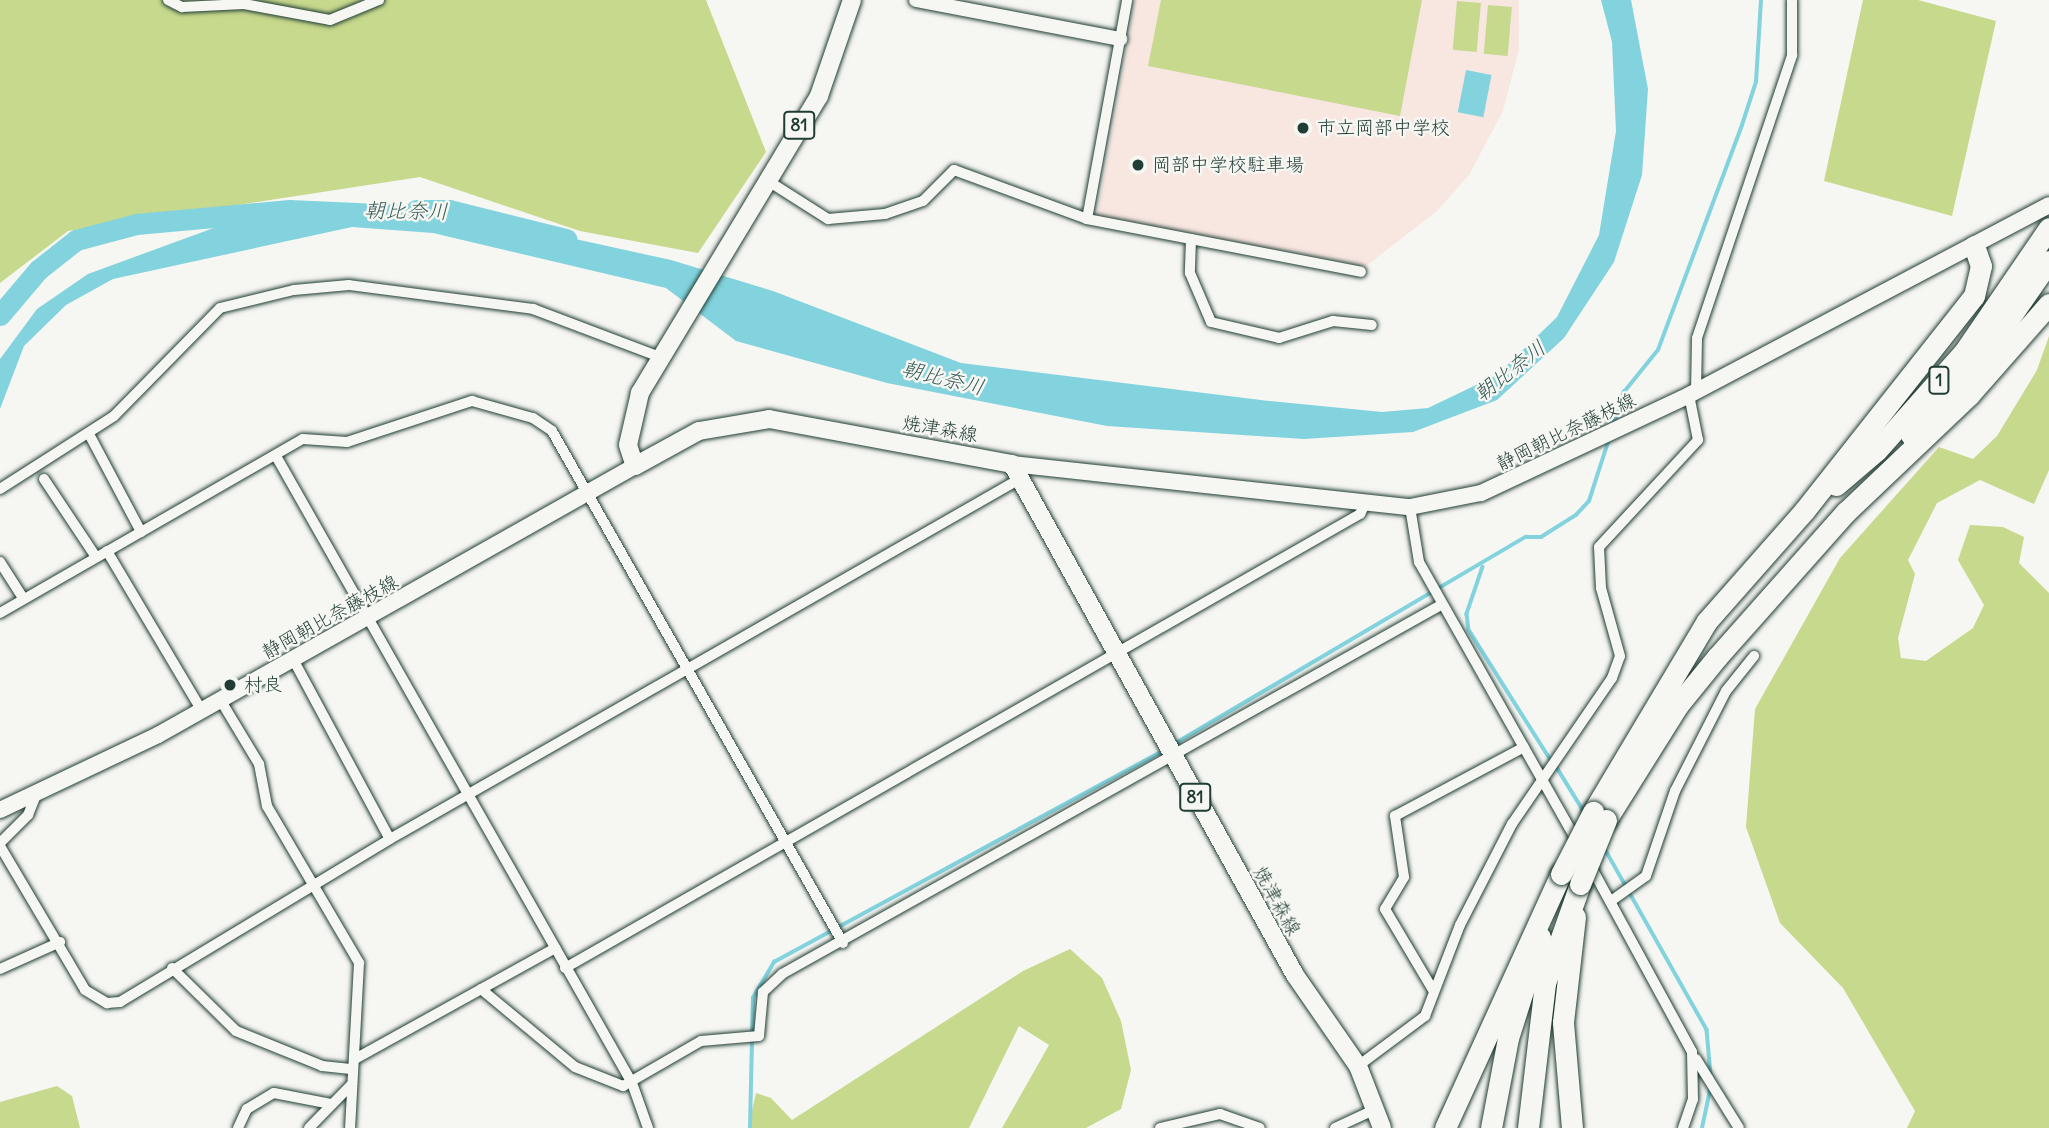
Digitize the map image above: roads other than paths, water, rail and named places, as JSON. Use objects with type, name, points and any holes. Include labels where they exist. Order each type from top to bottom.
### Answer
[{"type":"highway","name":"1","points":[[1804,511],[1877,450],[1964,352],[2049,228]]},
{"type":"highway","points":[[1490,1128],[1508,1038],[1599,816],[1707,621],[1804,511],[1975,296],[1981,266],[1974,246]]},
{"type":"highway","points":[[1599,816],[1678,705],[1997,335],[2049,261]]},
{"type":"highway","points":[[1846,512],[1969,395],[2049,304]]},
{"type":"highway","points":[[1528,1128],[1545,984],[1571,879]]},
{"type":"highway","points":[[1445,1128],[1571,879]]},
{"type":"highway","points":[[1571,879],[1563,1022],[1572,1128]]},
{"type":"main road","name":"81","points":[[635,466],[628,445],[632,414],[663,350],[830,75],[852,0]]},
{"type":"main road","name":"静岡朝比奈藤枝線","points":[[1014,472],[1410,507],[1501,487],[1693,393],[2049,205]]},
{"type":"main road","name":"焼津森線","points":[[635,466],[699,432],[769,419],[1014,472],[1112,655],[1295,975],[1358,1066],[1382,1128]]},
{"type":"main road","name":"静岡朝比奈藤枝線","points":[[0,810],[221,701],[368,621],[635,466]]},
{"type":"street","points":[[169,0],[182,7],[244,4],[330,20],[379,0]]},
{"type":"street","points":[[916,0],[1120,39]]},
{"type":"street","points":[[1087,219],[1127,0]]},
{"type":"street","points":[[1358,1066],[1421,1021],[1484,876],[1541,778],[1618,667],[1617,631],[1601,588],[1599,547],[1698,440],[1693,393],[1697,338],[1793,55],[1792,0]]},
{"type":"street","points":[[765,179],[828,219],[885,214],[923,201],[954,170],[1087,219],[1361,272]]},
{"type":"street","points":[[1191,239],[1190,273],[1211,322],[1288,338],[1333,321],[1372,325]]},
{"type":"street","points":[[0,489],[89,434],[130,403],[220,308],[294,290],[349,285],[533,309],[663,350]]},
{"type":"street","points":[[0,612],[303,439],[347,442],[472,401],[540,421],[688,667],[842,943]]},
{"type":"street","points":[[89,434],[141,532]]},
{"type":"street","points":[[276,456],[632,1083],[648,1128]]},
{"type":"street","points":[[37,793],[28,815],[0,845],[60,942],[85,990],[107,1003],[120,1002],[172,968],[688,667],[1014,472]]},
{"type":"street","points":[[44,479],[96,557]]},
{"type":"street","points":[[565,968],[1360,514],[1366,502]]},
{"type":"street","points":[[1410,507],[1411,534],[1441,605],[1611,901],[1692,1052],[1739,1128]]},
{"type":"street","points":[[107,551],[202,711]]},
{"type":"street","points":[[0,562],[23,598]]},
{"type":"street","points":[[481,989],[575,1067],[601,1082],[632,1083],[701,1041],[759,1036],[759,1005],[771,983],[1441,605]]},
{"type":"street","points":[[1611,901],[1646,876],[1675,791],[1726,691],[1754,656]]},
{"type":"street","points":[[294,661],[390,839]]},
{"type":"street","points":[[221,701],[252,748],[267,806],[359,963],[350,1128]]},
{"type":"street","points":[[1433,990],[1385,909],[1404,877],[1395,816],[1524,747]]},
{"type":"street","points":[[0,969],[60,942]]},
{"type":"street","points":[[172,968],[236,1031],[322,1066],[354,1064],[555,948]]},
{"type":"street","points":[[1683,1128],[1693,1099],[1692,1052]]},
{"type":"street","points":[[309,1128],[352,1084]]},
{"type":"street","points":[[238,1128],[247,1109],[274,1093],[331,1104]]},
{"type":"street","points":[[1335,1128],[1376,1109]]},
{"type":"street","points":[[1160,1128],[1220,1114],[1260,1128]]},
{"type":"water","points":[[1601,0],[1631,0],[1648,89],[1642,175],[1614,262],[1564,338],[1497,400],[1413,432],[1304,439],[1107,426],[887,383],[736,341],[666,288],[433,233],[352,227],[113,279],[66,305],[24,346],[0,409],[0,359],[37,309],[88,274],[290,200],[424,206],[671,260],[773,291],[961,363],[1269,401],[1382,412],[1428,408],[1497,375],[1557,317],[1599,235],[1616,131],[1612,42]]},
{"type":"water","points":[[1466,70],[1492,75],[1483,117],[1458,112]]},
{"type":"waterway","points":[[1613,425],[1624,392],[1658,350],[1742,125],[1756,82],[1761,0]]},
{"type":"waterway","name":"朝比奈川","points":[[0,315],[38,270],[76,240],[136,224],[289,210]]},
{"type":"waterway","name":"朝比奈川","points":[[416,210],[449,210],[566,239]]},
{"type":"waterway","points":[[1174,744],[1526,537],[1541,537],[1576,515],[1589,501],[1609,439]]},
{"type":"waterway","points":[[1483,567],[1467,614],[1469,630],[1551,760]]},
{"type":"waterway","points":[[750,1128],[753,998],[774,962],[1165,750]]},
{"type":"waterway","points":[[1556,766],[1585,813]]},
{"type":"waterway","points":[[1604,847],[1707,1030],[1711,1075]]},
{"type":"waterway","points":[[1702,1128],[1710,1089]]},
{"type":"place","name":"市立岡部中学校","points":[[1303,128]]},
{"type":"place","name":"岡部中学校駐車場","points":[[1138,165]]},
{"type":"place","name":"村良","points":[[230,685]]}]
